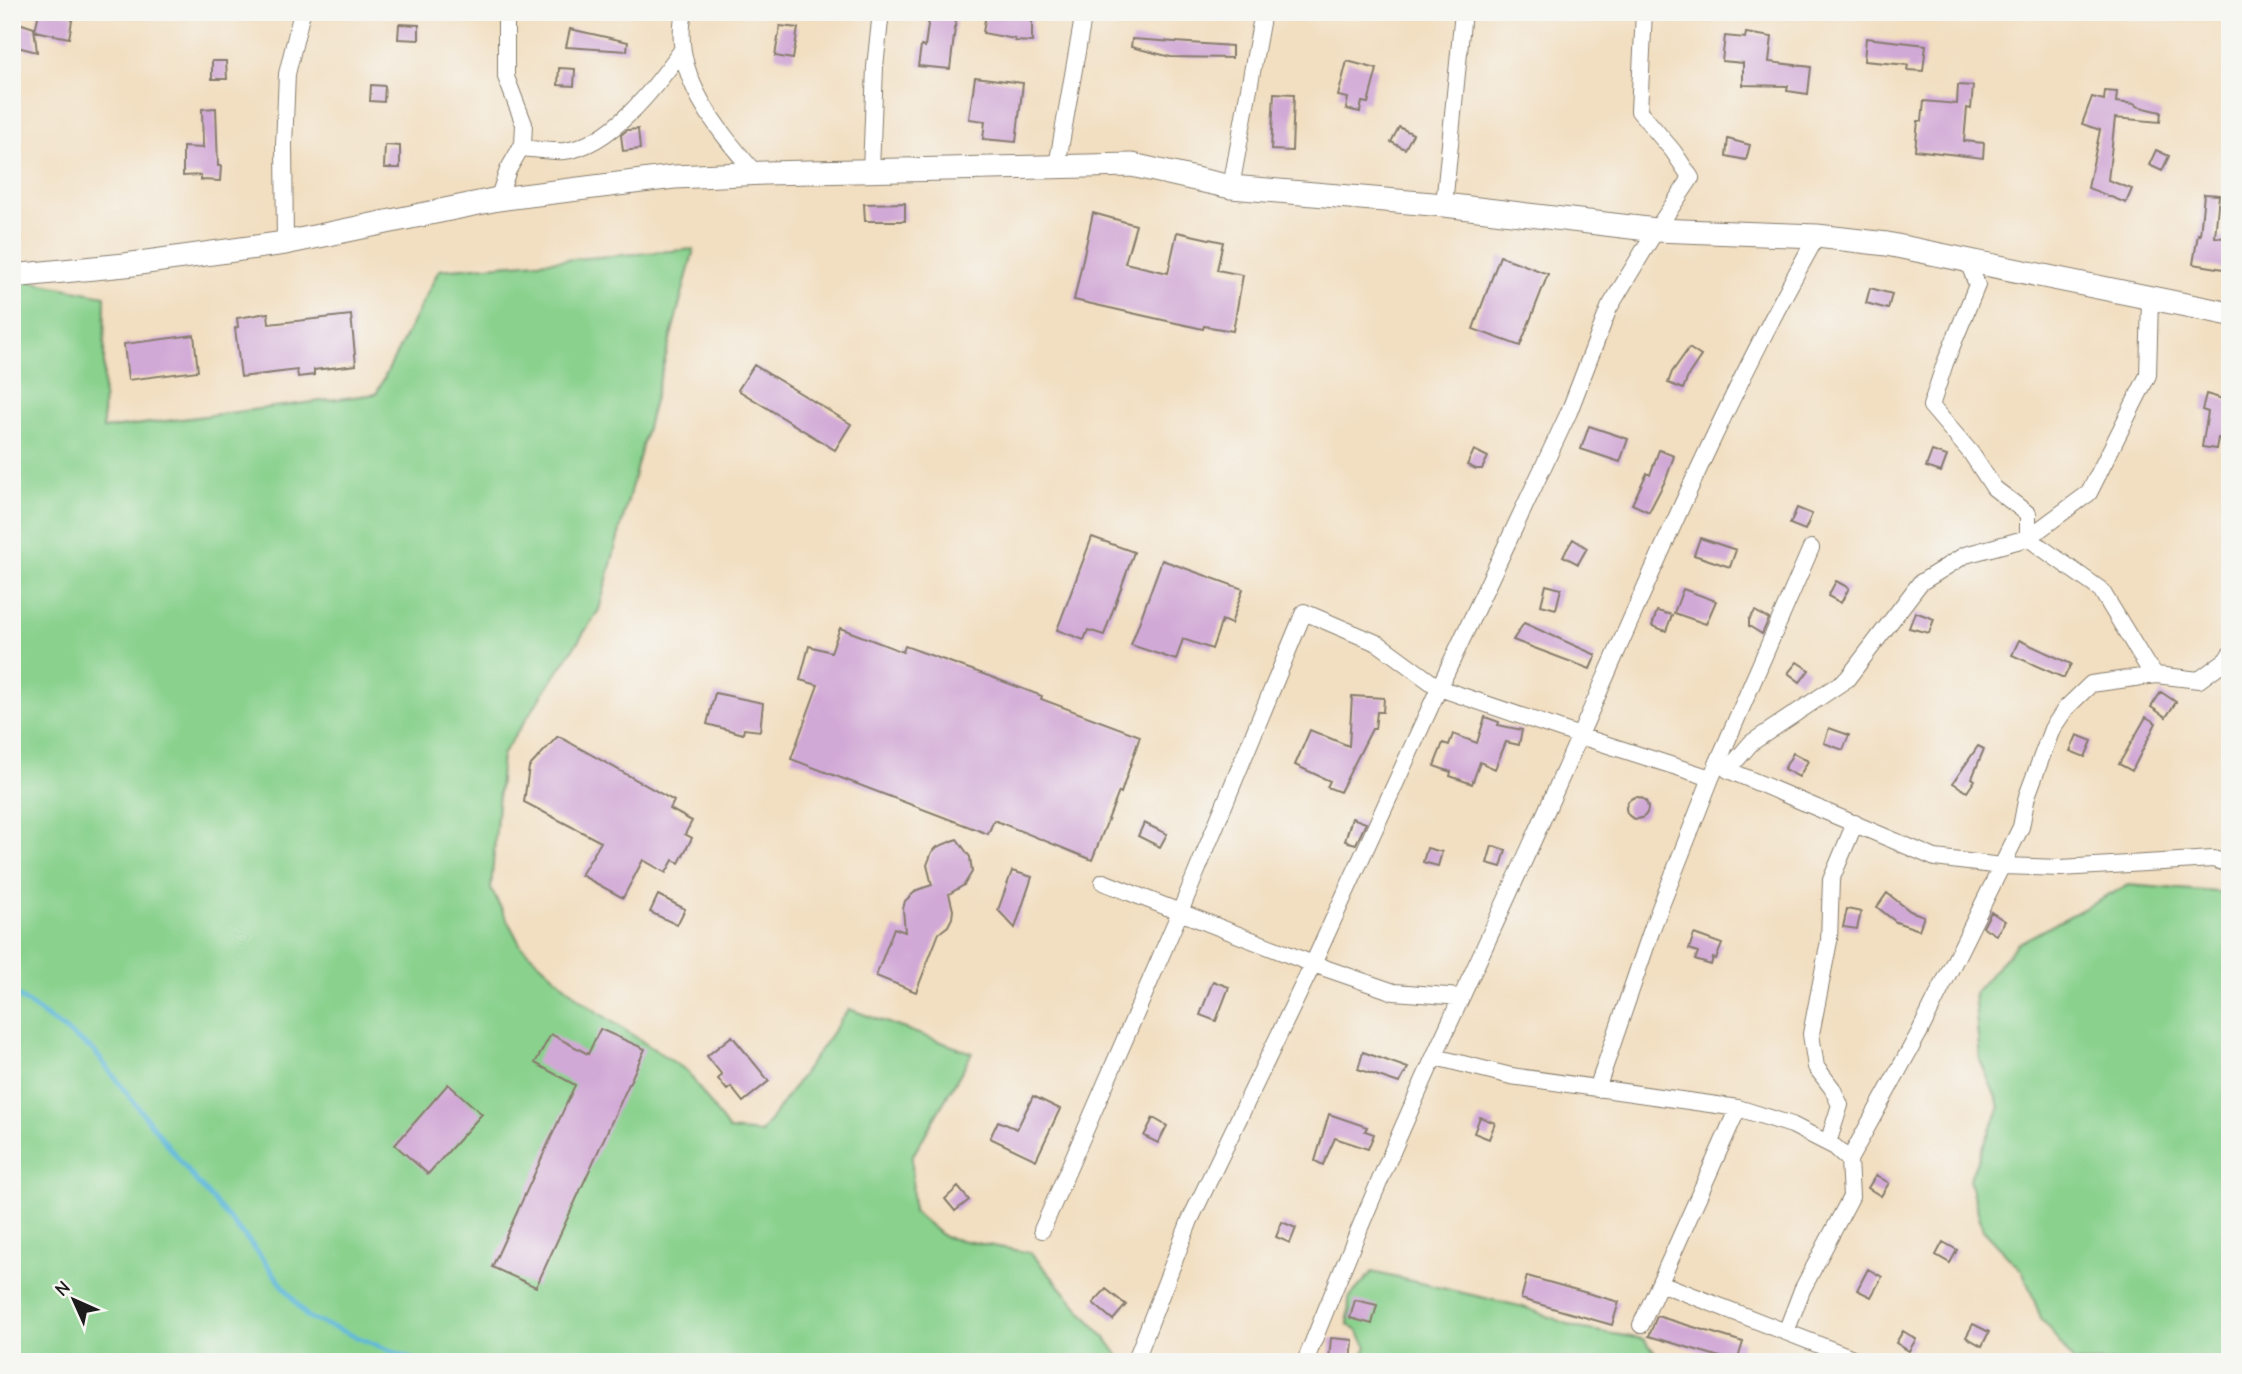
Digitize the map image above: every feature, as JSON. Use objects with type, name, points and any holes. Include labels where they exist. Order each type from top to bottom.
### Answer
[{"type":"street","points":[[285,243],[288,74],[302,12]]},
{"type":"street","points":[[498,198],[508,170],[521,148],[524,124],[506,77],[506,12]]},
{"type":"street","points":[[684,12],[680,28],[686,70],[720,133],[755,173]]},
{"type":"street","points":[[871,170],[875,67],[881,12]]},
{"type":"street","points":[[1057,166],[1084,12]]},
{"type":"street","points":[[1231,187],[1263,12]]},
{"type":"street","points":[[1444,205],[1463,12]]},
{"type":"street","points":[[1137,1357],[1190,1220],[1313,964],[1438,688],[1569,412],[1609,308],[1691,178],[1673,151],[1639,111],[1644,12]]},
{"type":"street","points":[[521,148],[565,151],[595,141],[637,107],[682,50]]},
{"type":"street","points":[[12,276],[125,265],[285,243],[498,198],[674,177],[1132,165],[1231,187],[1444,205],[1656,230],[1817,236],[1887,244],[2230,314]]},
{"type":"street","points":[[1305,1362],[1342,1268],[1461,998],[1724,414],[1776,309],[1817,236]]},
{"type":"street","points":[[1967,259],[1977,285],[1945,363],[1931,406],[1971,453],[1994,488],[2028,514],[2028,538]]},
{"type":"street","points":[[2150,299],[2148,375],[2089,493],[2028,538],[1965,555],[1920,583],[1847,678],[1751,743],[1728,770],[1935,858],[2001,866],[2061,868],[2213,859],[2230,863]]},
{"type":"street","points":[[2028,538],[2101,590],[2156,675]]},
{"type":"street","points":[[1597,1089],[1653,926],[1711,778],[1811,548]]},
{"type":"street","points":[[1042,1230],[1180,912],[1304,612],[1379,644],[1438,688],[1711,778]]},
{"type":"street","points":[[1786,1332],[1802,1290],[1851,1197],[1849,1160],[1919,1033],[2021,827],[2027,796],[2052,729],[2066,708],[2091,684],[2156,675],[2199,680],[2228,658]]},
{"type":"street","points":[[1828,1143],[1840,1105],[1832,1088],[1816,1067],[1811,1034],[1829,940],[1831,880],[1855,823]]},
{"type":"street","points":[[1102,882],[1313,964],[1394,992],[1461,998]]},
{"type":"street","points":[[1435,1057],[1511,1076],[1738,1108],[1792,1125],[1828,1143],[1849,1160]]},
{"type":"street","points":[[1641,1325],[1738,1108]]},
{"type":"street","points":[[1660,1283],[1863,1362]]},
{"type":"green space","points":[[694,249],[599,610],[502,755],[491,889],[521,946],[584,1003],[687,1071],[729,1130],[761,1133],[849,1009],[972,1053],[912,1157],[913,1211],[944,1237],[1031,1253],[1123,1362],[12,1362],[12,278],[105,296],[103,429],[376,394],[439,270]]},
{"type":"green space","points":[[2128,885],[2230,893],[2230,1362],[2074,1362],[2041,1318],[2023,1272],[1983,1230],[1969,1180],[2000,1107],[1980,1060],[1974,993],[2017,944]]},
{"type":"green space","points":[[1372,1272],[1524,1307],[1578,1328],[1643,1339],[1665,1362],[1359,1362],[1367,1347],[1358,1331],[1348,1325],[1349,1298]]},
{"type":"building","points":[[39,12],[73,15],[69,38],[35,31]]},
{"type":"building","points":[[986,12],[1032,12],[1032,42],[983,33]]},
{"type":"building","points":[[929,17],[956,20],[950,69],[918,66],[921,46],[925,47]]},
{"type":"building","points":[[19,23],[34,28],[37,52],[13,46]]},
{"type":"building","points":[[399,24],[419,25],[419,40],[398,39]]},
{"type":"building","points":[[780,26],[798,28],[793,59],[775,56]]},
{"type":"building","points":[[570,29],[628,42],[627,51],[566,47]]},
{"type":"building","points":[[1746,33],[1772,37],[1769,62],[1811,67],[1808,94],[1787,91],[1788,86],[1743,85],[1743,63],[1722,61],[1725,36],[1745,38]]},
{"type":"building","points":[[1866,38],[1926,45],[1923,71],[1907,70],[1908,65],[1864,61]]},
{"type":"building","points":[[1132,39],[1232,46],[1232,58],[1171,57],[1131,47]]},
{"type":"building","points":[[212,61],[226,61],[227,79],[212,79]]},
{"type":"building","points":[[1347,61],[1377,69],[1368,103],[1362,102],[1360,112],[1346,109],[1348,98],[1338,96]]},
{"type":"building","points":[[559,68],[575,69],[574,86],[558,85]]},
{"type":"building","points":[[975,77],[1023,83],[1016,142],[983,139],[985,121],[969,119]]},
{"type":"building","points":[[371,85],[385,86],[384,102],[370,101]]},
{"type":"building","points":[[1958,85],[1973,86],[1971,109],[1967,108],[1964,141],[1984,143],[1983,158],[1915,150],[1918,121],[1922,121],[1924,101],[1957,104]]},
{"type":"building","points":[[2105,91],[2117,92],[2116,102],[2136,104],[2161,112],[2160,122],[2115,118],[2108,180],[2132,189],[2126,203],[2088,188],[2100,130],[2082,124],[2092,97],[2104,100]]},
{"type":"building","points":[[1274,93],[1294,94],[1292,151],[1271,150]]},
{"type":"building","points":[[216,108],[220,181],[201,180],[201,175],[183,176],[183,147],[203,148],[202,109]]},
{"type":"building","points":[[1399,127],[1413,134],[1405,149],[1391,142]]},
{"type":"building","points":[[638,129],[640,149],[623,151],[621,135],[627,130]]},
{"type":"building","points":[[1728,139],[1750,145],[1746,160],[1726,156]]},
{"type":"building","points":[[385,145],[400,146],[400,168],[384,168]]},
{"type":"building","points":[[2156,150],[2169,156],[2162,171],[2149,165]]},
{"type":"building","points":[[2204,194],[2219,195],[2215,237],[2230,239],[2230,270],[2193,264],[2198,234],[2200,235]]},
{"type":"building","points":[[905,203],[905,221],[865,221],[864,204]]},
{"type":"building","points":[[1093,213],[1136,225],[1125,263],[1168,273],[1177,232],[1223,242],[1217,270],[1243,275],[1233,331],[1204,326],[1203,329],[1074,300]]},
{"type":"building","points":[[1500,256],[1548,274],[1520,346],[1473,329]]},
{"type":"building","points":[[1870,288],[1892,294],[1888,309],[1866,303]]},
{"type":"building","points":[[268,313],[269,324],[351,315],[356,365],[314,370],[314,375],[298,377],[297,370],[241,377],[235,328],[238,327],[237,318]]},
{"type":"building","points":[[194,335],[198,371],[128,380],[124,344]]},
{"type":"building","points":[[1689,348],[1701,356],[1683,389],[1668,383],[1672,372]]},
{"type":"building","points":[[754,365],[851,424],[835,450],[738,390]]},
{"type":"building","points":[[2206,394],[2230,401],[2230,442],[2218,438],[2216,449],[2202,447],[2208,412],[2202,410]]},
{"type":"building","points":[[1589,426],[1628,439],[1620,462],[1581,449]]},
{"type":"building","points":[[1474,450],[1488,457],[1482,469],[1467,465]]},
{"type":"building","points":[[1659,450],[1674,456],[1649,512],[1632,504],[1647,473],[1650,475]]},
{"type":"building","points":[[1932,451],[1947,456],[1941,472],[1926,467]]},
{"type":"building","points":[[1797,508],[1812,514],[1805,530],[1790,524]]},
{"type":"building","points":[[1092,537],[1134,552],[1104,635],[1088,630],[1084,640],[1057,630]]},
{"type":"building","points":[[1700,538],[1736,550],[1730,567],[1694,555]]},
{"type":"building","points":[[1573,539],[1587,548],[1578,564],[1563,556]]},
{"type":"building","points":[[1162,560],[1243,589],[1231,624],[1222,620],[1212,649],[1183,639],[1176,660],[1131,645]]},
{"type":"building","points":[[1836,581],[1849,588],[1841,603],[1828,596]]},
{"type":"building","points":[[1546,585],[1561,589],[1556,609],[1541,605]]},
{"type":"building","points":[[1683,589],[1716,601],[1706,624],[1674,613]]},
{"type":"building","points":[[1657,611],[1672,615],[1666,631],[1652,626]]},
{"type":"building","points":[[1755,611],[1769,619],[1762,634],[1749,626],[1749,620]]},
{"type":"building","points":[[1915,612],[1934,619],[1929,633],[1909,628]]},
{"type":"building","points":[[1524,623],[1596,655],[1590,669],[1513,640]]},
{"type":"building","points":[[840,628],[903,652],[905,646],[986,675],[1140,736],[1121,793],[1119,792],[1092,860],[994,820],[988,834],[791,759],[818,685],[800,680],[809,646],[831,652]]},
{"type":"building","points":[[2019,640],[2071,664],[2064,678],[2012,655]]},
{"type":"building","points":[[1797,662],[1809,670],[1800,682],[1788,673]]},
{"type":"building","points":[[2161,692],[2176,702],[2166,717],[2151,707]]},
{"type":"building","points":[[715,693],[763,703],[760,731],[744,729],[743,734],[707,724]]},
{"type":"building","points":[[1352,696],[1384,698],[1383,712],[1377,712],[1375,729],[1372,729],[1340,792],[1327,787],[1330,781],[1295,765],[1310,730],[1349,746]]},
{"type":"building","points":[[1485,717],[1499,722],[1498,725],[1522,730],[1519,745],[1506,742],[1495,769],[1480,762],[1472,784],[1450,776],[1451,772],[1434,766],[1443,743],[1449,745],[1453,734],[1477,743]]},
{"type":"building","points":[[2146,717],[2156,723],[2132,771],[2119,764]]},
{"type":"building","points":[[1829,728],[1849,735],[1843,750],[1824,743]]},
{"type":"building","points":[[2077,735],[2092,741],[2085,757],[2070,751]]},
{"type":"building","points":[[558,736],[674,801],[670,809],[692,821],[685,834],[692,838],[679,863],[673,860],[666,873],[643,860],[623,898],[581,875],[601,842],[524,802],[529,767]]},
{"type":"building","points":[[1978,746],[1984,749],[1972,778],[1975,780],[1967,792],[1953,783]]},
{"type":"building","points":[[1793,753],[1808,761],[1799,777],[1784,769]]},
{"type":"building","points":[[1637,797],[1647,804],[1648,808],[1641,818],[1637,819],[1627,812],[1626,808],[1633,798]]},
{"type":"building","points":[[1352,818],[1366,823],[1356,844],[1345,841]]},
{"type":"building","points":[[1144,823],[1167,834],[1160,847],[1138,836]]},
{"type":"building","points":[[957,839],[970,857],[972,872],[964,885],[949,894],[952,918],[948,926],[939,933],[916,992],[876,976],[894,928],[905,932],[905,901],[917,890],[932,885],[927,865],[932,852],[937,847]]},
{"type":"building","points":[[1492,846],[1506,850],[1501,867],[1487,863]]},
{"type":"building","points":[[1427,848],[1442,852],[1438,866],[1423,862]]},
{"type":"building","points":[[1012,871],[1032,877],[1015,928],[998,910]]},
{"type":"building","points":[[1887,893],[1910,911],[1924,916],[1919,930],[1896,922],[1877,907]]},
{"type":"building","points":[[658,895],[685,909],[677,925],[650,912]]},
{"type":"building","points":[[1847,909],[1861,912],[1857,929],[1843,927]]},
{"type":"building","points":[[1991,912],[2005,921],[1996,935],[1983,927]]},
{"type":"building","points":[[1694,934],[1722,944],[1711,965],[1695,960],[1698,952],[1689,949]]},
{"type":"building","points":[[1213,981],[1229,987],[1216,1021],[1200,1015]]},
{"type":"building","points":[[600,1029],[645,1049],[536,1287],[492,1267],[575,1085],[535,1063],[551,1034],[588,1054]]},
{"type":"building","points":[[732,1036],[769,1081],[743,1102],[731,1087],[727,1090],[718,1079],[722,1075],[707,1056]]},
{"type":"building","points":[[1363,1052],[1408,1068],[1399,1083],[1358,1069]]},
{"type":"building","points":[[448,1084],[482,1114],[428,1174],[395,1145]]},
{"type":"building","points":[[1033,1096],[1060,1109],[1036,1160],[990,1138],[998,1121],[1017,1129]]},
{"type":"building","points":[[1329,1114],[1367,1127],[1365,1131],[1374,1134],[1368,1149],[1335,1138],[1323,1165],[1315,1161]]},
{"type":"building","points":[[1480,1117],[1495,1123],[1489,1139],[1474,1133]]},
{"type":"building","points":[[1153,1118],[1167,1126],[1158,1143],[1144,1136]]},
{"type":"building","points":[[1876,1175],[1889,1183],[1881,1196],[1868,1188]]},
{"type":"building","points":[[958,1187],[969,1200],[955,1211],[945,1199]]},
{"type":"building","points":[[1282,1222],[1296,1228],[1290,1243],[1276,1237]]},
{"type":"building","points":[[1943,1242],[1957,1250],[1950,1263],[1936,1255]]},
{"type":"building","points":[[1868,1269],[1882,1277],[1871,1297],[1857,1290]]},
{"type":"building","points":[[1527,1276],[1619,1302],[1612,1325],[1521,1299]]},
{"type":"building","points":[[1106,1289],[1126,1305],[1113,1320],[1093,1303]]},
{"type":"building","points":[[1355,1300],[1377,1305],[1372,1324],[1350,1318]]},
{"type":"building","points":[[1657,1316],[1743,1342],[1737,1362],[1649,1336]]},
{"type":"building","points":[[1973,1324],[1989,1332],[1982,1346],[1966,1337]]},
{"type":"building","points":[[1903,1331],[1916,1339],[1909,1351],[1896,1343]]},
{"type":"building","points":[[1331,1338],[1353,1340],[1351,1362],[1329,1359]]},
{"type":"waterway","points":[[12,992],[94,1051],[307,1317],[419,1362]]}]
